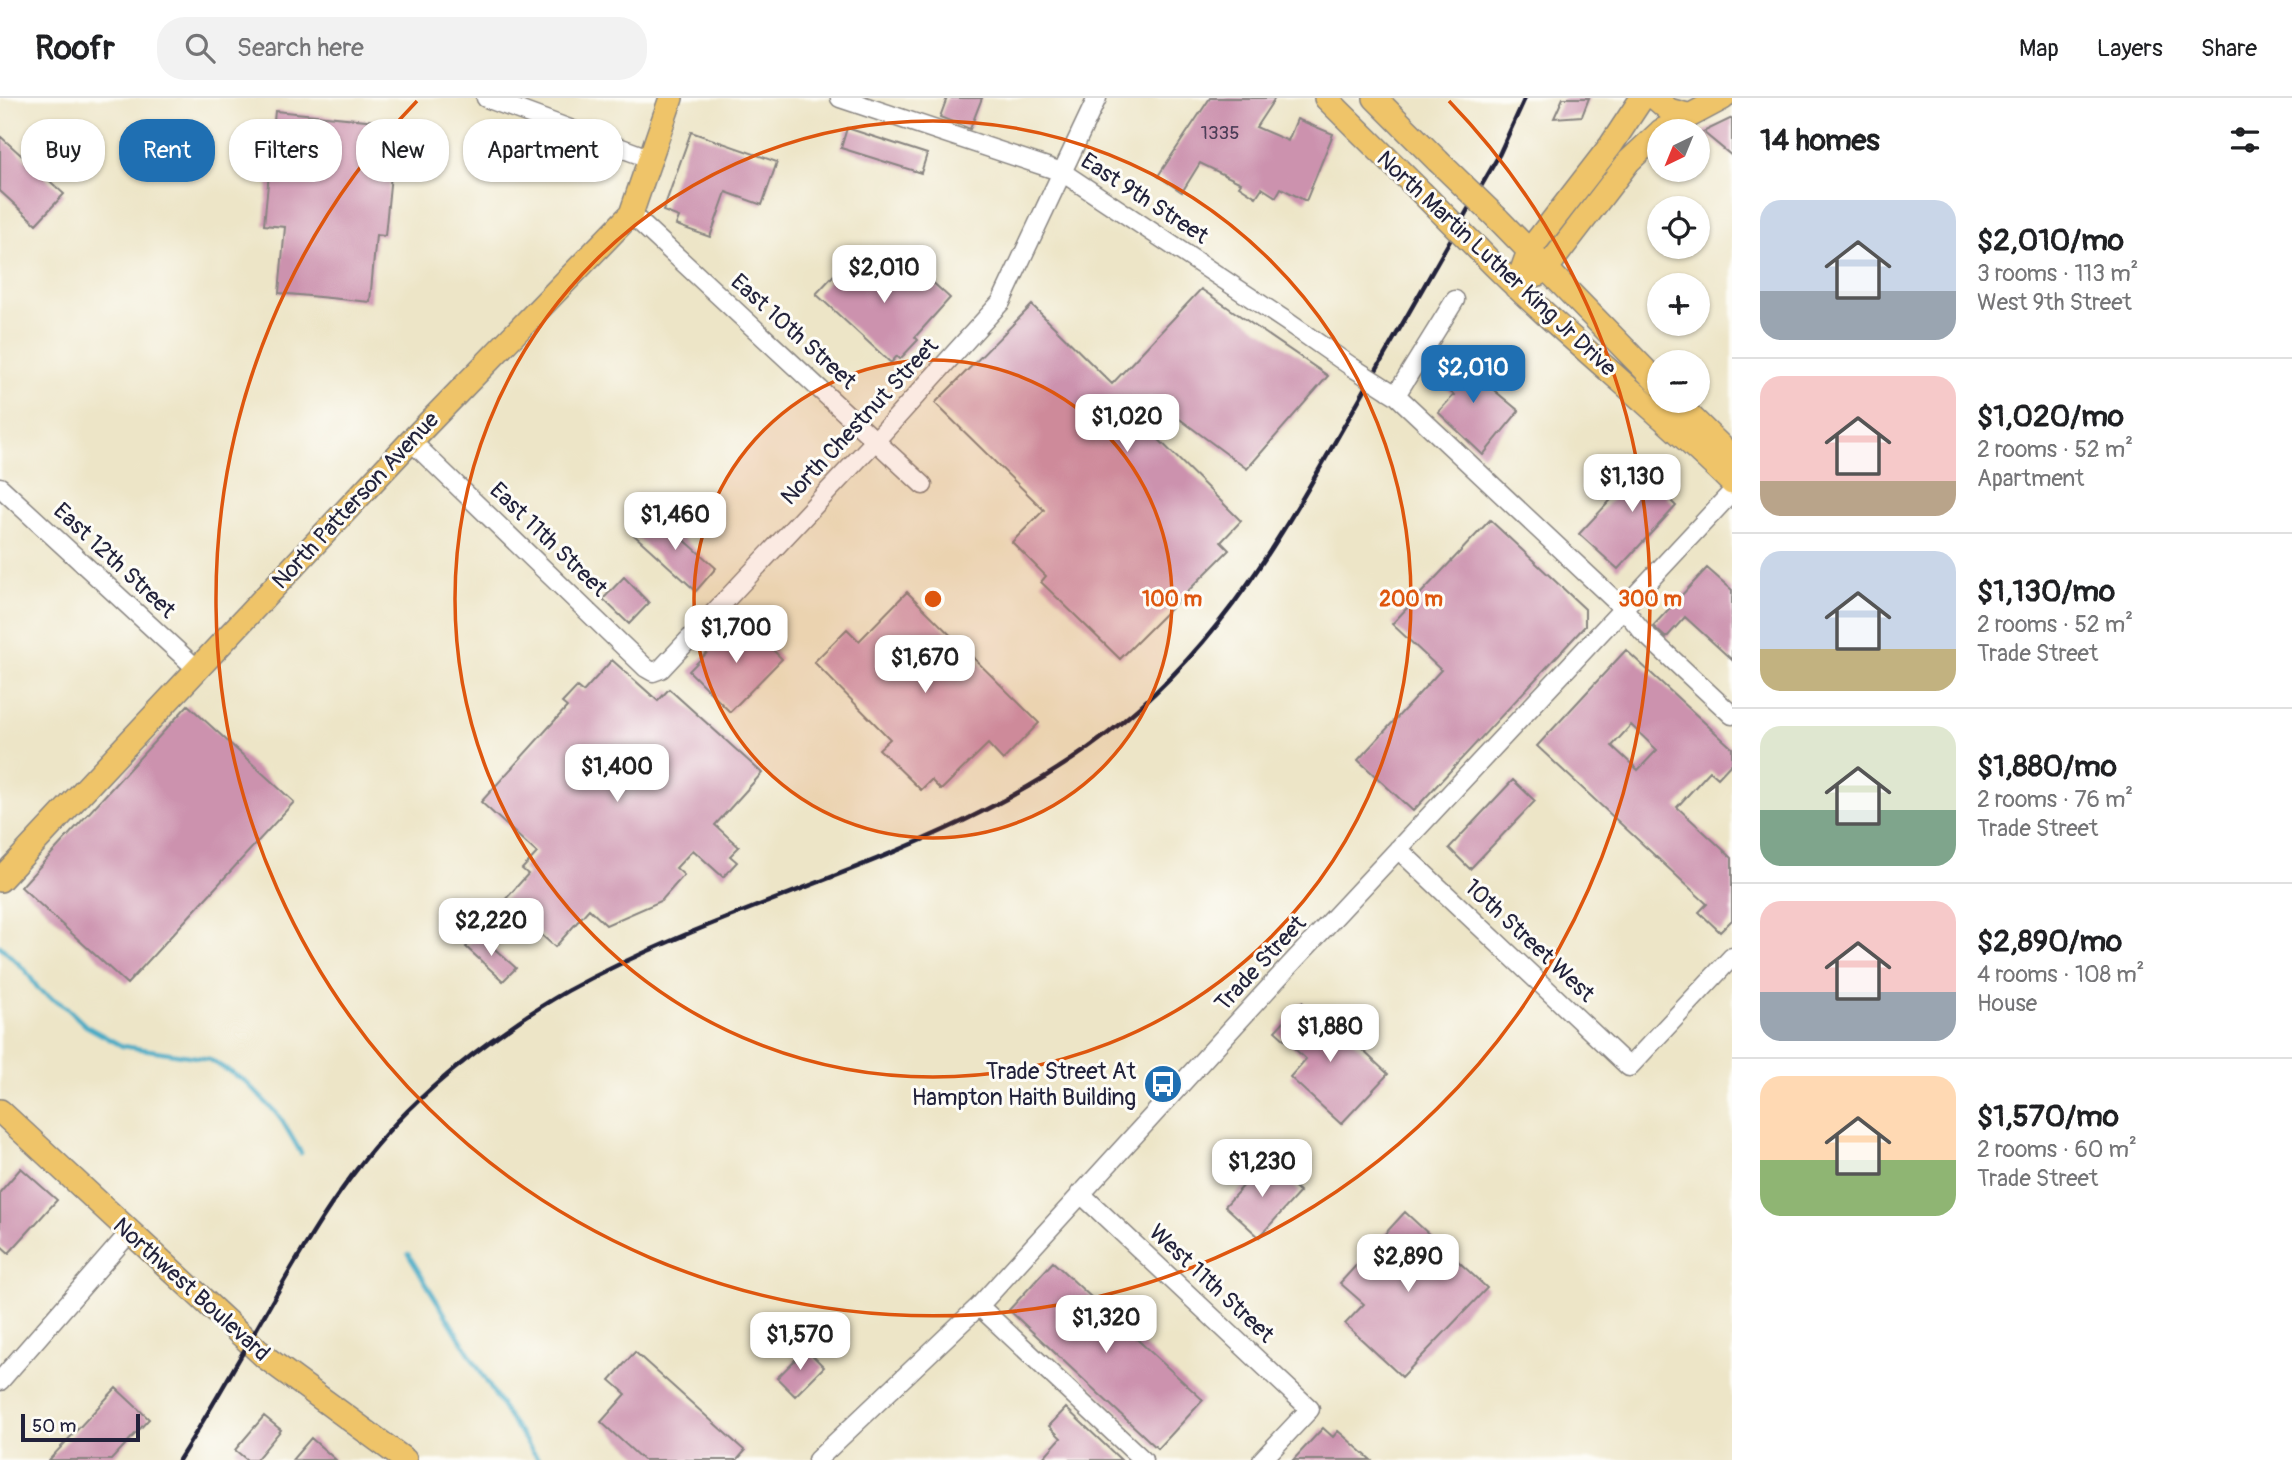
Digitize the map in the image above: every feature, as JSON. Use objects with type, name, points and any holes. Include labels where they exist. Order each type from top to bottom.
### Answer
[{"type":"main road","name":"North Patterson Avenue","points":[[0,880],[411,441],[631,214],[671,98]]},
{"type":"main road","name":"North Martin Luther King Jr Drive","points":[[1326,98],[1516,287],[1732,483]]},
{"type":"main road","name":"North Martin Luther King Jr Drive","points":[[1375,98],[1647,372]]},
{"type":"main road","points":[[1516,287],[1529,251],[1611,145],[1642,98]]},
{"type":"main road","points":[[1655,98],[1669,110],[1688,115]]},
{"type":"main road","points":[[1681,119],[1723,98]]},
{"type":"main road","points":[[1516,287],[1546,268],[1629,161],[1647,144]]},
{"type":"main road","points":[[1687,413],[1732,457]]},
{"type":"main road","name":"Northwest Boulevard","points":[[0,1111],[265,1357],[397,1458]]},
{"type":"street","points":[[486,98],[651,159]]},
{"type":"street","name":"East 9th Street","points":[[840,98],[1062,173],[1392,393],[1623,608],[1643,632],[1732,715]]},
{"type":"street","name":"North Chestnut Street","points":[[653,671],[661,668],[670,659],[876,440],[1001,302],[1097,98]]},
{"type":"street","name":"East 10th Street","points":[[631,214],[923,485]]},
{"type":"street","points":[[1392,393],[1455,300]]},
{"type":"street","name":"East 11th Street","points":[[411,441],[646,668],[653,671]]},
{"type":"street","name":"East 12th Street","points":[[0,487],[197,669]]},
{"type":"street","name":"Trade Street","points":[[817,1460],[979,1306],[1398,849],[1732,492]]},
{"type":"street","name":"10th Street West","points":[[1398,849],[1629,1067],[1732,957]]},
{"type":"street","name":"West 11th Street","points":[[1080,1193],[1310,1409],[1262,1460]]},
{"type":"street","points":[[0,1381],[130,1233]]},
{"type":"street","points":[[979,1306],[1143,1460]]},
{"type":"building","points":[[947,98],[982,98],[970,129],[940,117]]},
{"type":"building","points":[[1210,98],[1275,98],[1256,127],[1288,141],[1297,119],[1333,134],[1306,201],[1281,188],[1276,197],[1262,188],[1256,197],[1239,186],[1241,183],[1200,163],[1182,192],[1158,176]]},
{"type":"building","points":[[1563,98],[1589,98],[1582,116],[1554,118]]},
{"type":"building","points":[[275,111],[356,119],[356,182],[390,182],[385,236],[376,235],[370,302],[279,293],[285,227],[264,225],[268,182],[342,182],[342,119],[274,119]]},
{"type":"building","points":[[1732,118],[1732,156],[1710,138],[1710,129]]},
{"type":"building","points":[[847,128],[927,154],[921,173],[841,148]]},
{"type":"building","points":[[691,132],[777,162],[762,205],[726,192],[710,237],[676,225],[679,217],[663,211]]},
{"type":"building","points":[[0,136],[21,155],[21,182],[51,182],[64,194],[36,224],[0,191]]},
{"type":"building","points":[[883,257],[908,280],[918,269],[950,298],[915,337],[918,340],[900,359],[897,356],[891,363],[816,294],[847,261],[865,277]]},
{"type":"building","points":[[1201,289],[1328,376],[1247,469],[1150,397],[1133,414],[1241,521],[1221,542],[1229,550],[1120,659],[1041,582],[1046,576],[1012,542],[1044,510],[935,403],[1032,305],[1112,384]]},
{"type":"building","points":[[1449,353],[1519,411],[1483,455],[1438,412],[1454,395],[1433,378]]},
{"type":"building","points":[[1650,458],[1678,485],[1667,497],[1676,506],[1618,569],[1579,534]]},
{"type":"building","points":[[654,513],[716,568],[696,591],[634,535]]},
{"type":"building","points":[[1490,520],[1585,609],[1585,626],[1413,811],[1358,760],[1441,670],[1392,624]]},
{"type":"building","points":[[1707,568],[1732,590],[1732,660],[1685,617],[1666,638],[1653,626]]},
{"type":"building","points":[[624,577],[649,603],[629,624],[603,599]]},
{"type":"building","points":[[907,592],[1039,723],[1003,760],[988,744],[941,790],[931,780],[921,790],[879,749],[890,739],[814,662],[847,629],[859,641]]},
{"type":"building","points":[[741,618],[782,659],[730,712],[689,671]]},
{"type":"building","points":[[1626,650],[1732,748],[1732,763],[1718,778],[1710,771],[1677,807],[1732,858],[1732,920],[1720,932],[1699,912],[1707,904],[1537,746]],"holes":[[[1631,725],[1657,750],[1638,770],[1612,746]]]},
{"type":"building","points":[[612,660],[658,701],[669,689],[762,773],[715,825],[739,847],[730,856],[737,862],[723,877],[693,850],[676,868],[684,875],[661,901],[606,925],[589,909],[555,947],[504,901],[528,874],[522,869],[537,853],[481,802],[567,707],[562,703],[577,687],[583,692]]},
{"type":"building","points":[[188,705],[294,802],[127,984],[21,887]]},
{"type":"building","points":[[1513,780],[1535,801],[1470,869],[1449,848]]},
{"type":"building","points":[[478,934],[516,968],[503,981],[466,947]]},
{"type":"building","points":[[1302,1002],[1338,1035],[1342,1031],[1388,1074],[1341,1124],[1290,1077],[1306,1059],[1275,1031]]},
{"type":"building","points":[[1266,1161],[1300,1192],[1259,1237],[1225,1206]]},
{"type":"building","points":[[21,1168],[57,1200],[9,1253],[0,1245],[0,1192]]},
{"type":"building","points":[[1405,1212],[1487,1288],[1402,1377],[1345,1324],[1364,1304],[1340,1283]]},
{"type":"building","points":[[1053,1262],[1203,1400],[1158,1449],[1009,1310]]},
{"type":"building","points":[[806,1349],[824,1367],[795,1396],[777,1378]]},
{"type":"building","points":[[635,1352],[745,1451],[737,1460],[643,1460],[601,1422],[626,1394],[610,1380]]},
{"type":"building","points":[[116,1388],[149,1419],[111,1460],[49,1460]]},
{"type":"building","points":[[1066,1408],[1121,1460],[1041,1460],[1061,1438],[1049,1426]]},
{"type":"building","points":[[264,1416],[281,1430],[256,1460],[247,1460],[235,1450]]},
{"type":"building","points":[[1323,1428],[1333,1437],[1338,1431],[1371,1460],[1293,1460]]},
{"type":"building","points":[[311,1438],[336,1460],[292,1460]]},
{"type":"waterway","points":[[0,946],[26,971],[39,990],[66,1007],[86,1026],[122,1046],[209,1059],[245,1081],[280,1117],[301,1153]]},
{"type":"waterway","points":[[408,1254],[509,1418],[539,1460]]},
{"type":"railway","points":[[179,1460],[289,1272],[347,1182],[393,1126],[435,1085],[471,1056],[548,1002],[636,956],[922,840],[992,807],[1058,768],[1121,723],[1160,688],[1227,613],[1283,530],[1499,155],[1525,98]]},
{"type":"place","name":"Trade Street At Hampton Haith Building","points":[[1163,1084]]}]
